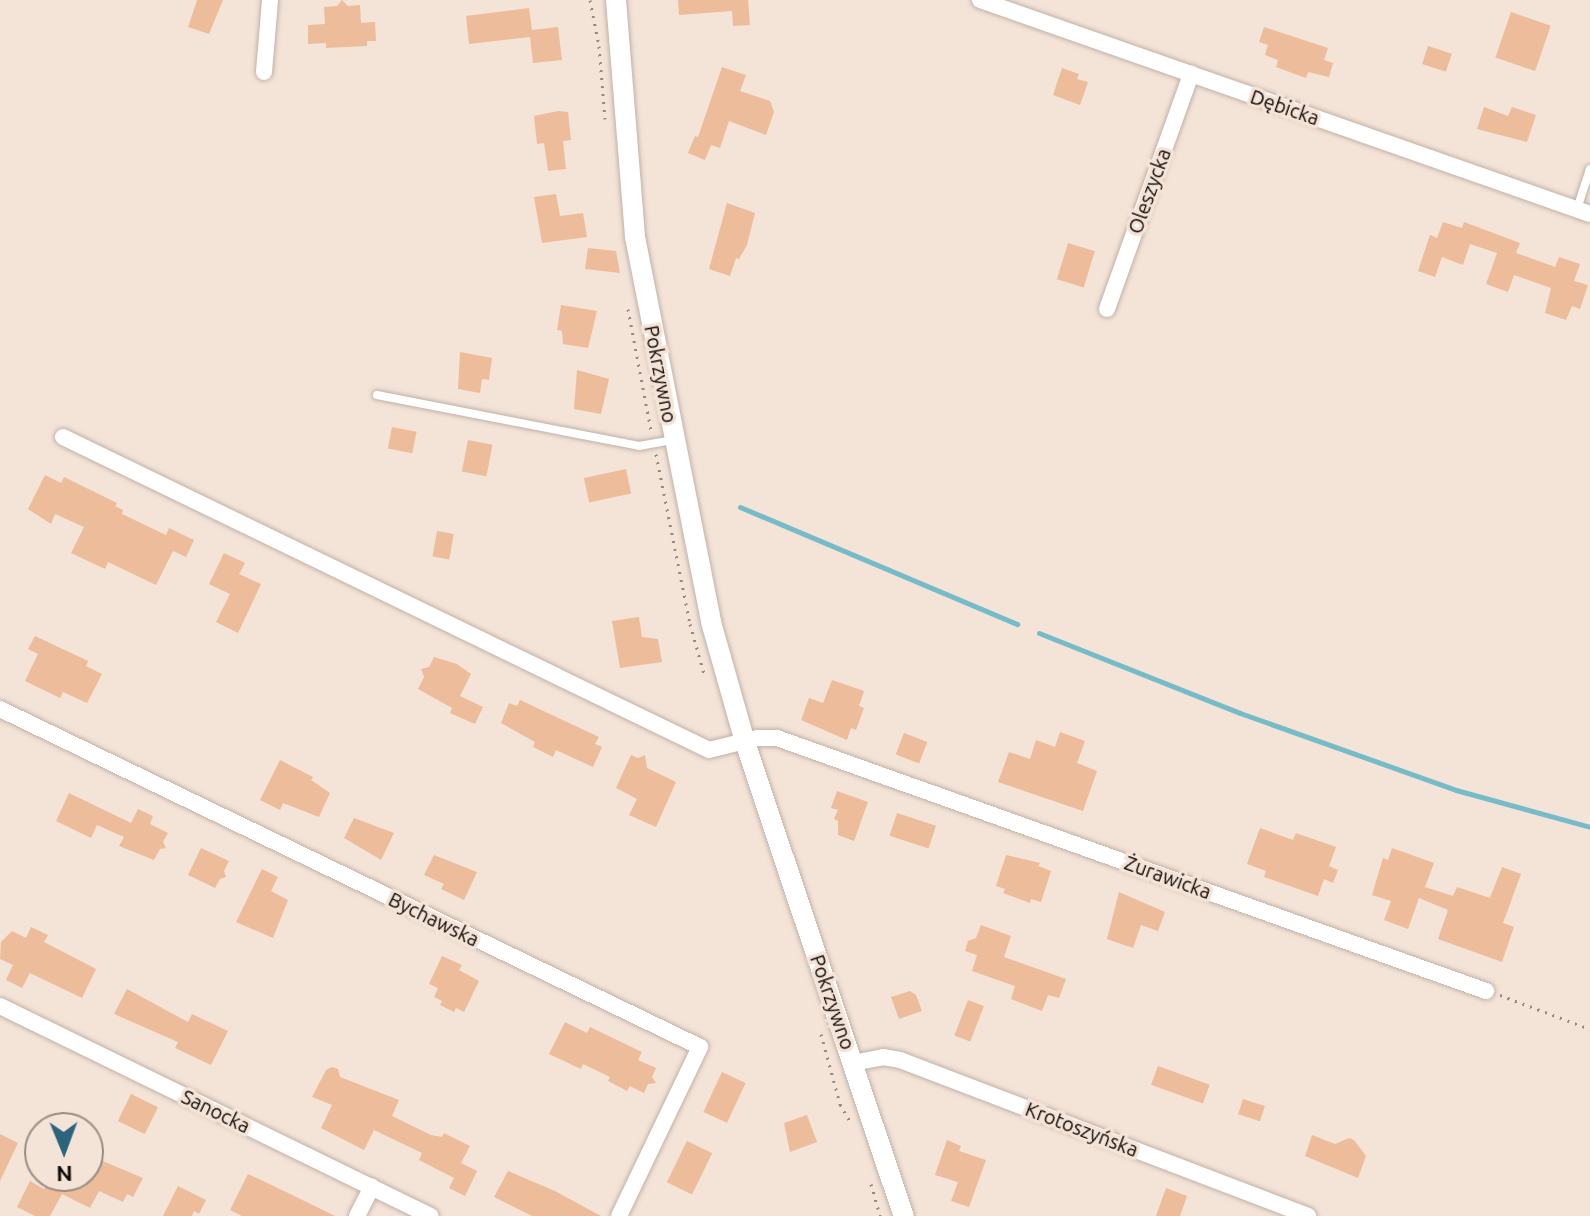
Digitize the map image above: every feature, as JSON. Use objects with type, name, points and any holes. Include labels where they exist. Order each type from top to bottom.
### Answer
[{"type":"street","points":[[264,72],[270,0]]},
{"type":"street","name":"Pokrzywno","points":[[616,0],[635,237],[713,634],[745,742],[904,1216]]},
{"type":"street","name":"Dębicka","points":[[980,0],[1583,212]]},
{"type":"street","name":"Oleszycka","points":[[1107,309],[1191,74]]},
{"type":"street","points":[[63,437],[709,750],[745,742]]},
{"type":"street","name":"Bychawska","points":[[0,709],[700,1047],[619,1216]]},
{"type":"street","name":"Żurawicka","points":[[745,742],[777,738],[1486,991]]},
{"type":"street","name":"Sanocka","points":[[0,1006],[431,1216]]},
{"type":"street","name":"Krotoszyńska","points":[[853,1063],[883,1057],[900,1060],[1308,1216]]},
{"type":"street","points":[[357,1216],[372,1187]]},
{"type":"lane","points":[[1583,212],[1590,169]]},
{"type":"lane","points":[[377,395],[639,446],[674,440]]},
{"type":"path","points":[[1486,991],[1590,1029]]},
{"type":"building","points":[[197,0],[223,0],[209,34],[188,27]]},
{"type":"building","points":[[342,0],[348,6],[360,5],[361,23],[375,22],[376,41],[367,41],[367,46],[326,48],[326,43],[308,44],[308,25],[325,24],[324,7],[337,6]]},
{"type":"building","points":[[678,0],[748,0],[750,25],[733,26],[732,11],[679,15]]},
{"type":"building","points":[[529,8],[532,30],[558,27],[562,60],[533,63],[530,37],[469,44],[466,16]]},
{"type":"building","points":[[1511,12],[1551,26],[1535,71],[1495,57]]},
{"type":"building","points":[[1264,27],[1328,48],[1324,60],[1333,63],[1329,77],[1308,72],[1306,78],[1276,67],[1278,60],[1265,55],[1268,45],[1259,42]]},
{"type":"building","points":[[1428,46],[1452,54],[1446,72],[1422,64]]},
{"type":"building","points":[[722,67],[746,75],[740,91],[770,101],[774,112],[766,135],[729,121],[720,148],[711,145],[705,160],[688,153],[695,136],[698,137]]},
{"type":"building","points":[[1062,68],[1079,74],[1077,79],[1088,82],[1080,105],[1053,95]]},
{"type":"building","points":[[1484,107],[1508,116],[1512,107],[1536,115],[1527,142],[1477,129]]},
{"type":"building","points":[[568,112],[571,140],[563,141],[566,169],[548,171],[544,143],[537,144],[534,116]]},
{"type":"building","points":[[556,194],[560,216],[583,213],[587,237],[542,243],[534,197]]},
{"type":"building","points":[[727,203],[755,213],[747,245],[739,259],[736,258],[730,276],[709,269]]},
{"type":"building","points":[[1443,222],[1462,228],[1464,222],[1520,243],[1516,253],[1555,267],[1559,257],[1580,264],[1574,281],[1588,285],[1580,309],[1572,306],[1566,320],[1545,313],[1551,288],[1514,275],[1508,292],[1486,284],[1497,253],[1470,244],[1463,265],[1442,257],[1435,277],[1418,271],[1430,235],[1437,238]]},
{"type":"building","points":[[1068,243],[1095,251],[1084,288],[1057,279]]},
{"type":"building","points":[[588,248],[616,251],[620,273],[585,269]]},
{"type":"building","points":[[561,305],[597,311],[588,348],[563,344],[562,331],[557,330]]},
{"type":"building","points":[[460,352],[492,358],[489,380],[482,379],[480,393],[458,389]]},
{"type":"building","points":[[577,370],[609,379],[601,414],[574,409]]},
{"type":"building","points":[[392,427],[417,432],[412,453],[388,449]]},
{"type":"building","points":[[468,440],[493,445],[486,476],[462,471]]},
{"type":"building","points":[[626,469],[631,493],[589,502],[584,478]]},
{"type":"building","points":[[45,475],[61,483],[64,477],[117,503],[115,506],[123,510],[122,514],[166,535],[169,528],[194,540],[186,557],[173,551],[156,585],[108,562],[105,569],[71,553],[84,527],[55,514],[51,524],[28,509]]},
{"type":"building","points":[[437,531],[454,534],[449,560],[432,557]]},
{"type":"building","points":[[224,553],[245,563],[239,574],[261,584],[238,633],[216,622],[230,594],[209,584]]},
{"type":"building","points":[[639,617],[642,637],[658,639],[662,662],[620,668],[612,621]]},
{"type":"building","points":[[35,636],[88,661],[86,666],[102,674],[87,703],[63,692],[60,698],[25,681],[38,654],[28,649]]},
{"type":"building","points":[[434,657],[457,664],[471,674],[460,696],[483,707],[475,724],[450,713],[452,708],[418,689],[424,677],[421,669],[429,667]]},
{"type":"building","points":[[832,680],[864,691],[859,706],[864,708],[856,730],[851,728],[847,740],[801,720],[809,698],[823,703]]},
{"type":"building","points":[[520,700],[599,737],[595,744],[602,747],[593,767],[556,750],[553,757],[533,747],[535,742],[501,723],[509,703],[517,706]]},
{"type":"building","points":[[1060,732],[1085,741],[1077,763],[1097,771],[1083,811],[998,782],[1009,752],[1030,759],[1036,740],[1055,747]]},
{"type":"building","points":[[904,733],[927,742],[919,763],[896,754]]},
{"type":"building","points":[[631,755],[638,758],[645,755],[647,768],[676,782],[656,827],[629,815],[637,799],[616,788]]},
{"type":"building","points":[[280,760],[313,777],[311,780],[330,793],[319,817],[283,803],[280,810],[260,800]]},
{"type":"building","points":[[837,791],[868,802],[854,841],[838,835],[838,821],[834,819],[838,810],[831,808]]},
{"type":"building","points":[[69,793],[131,823],[138,809],[153,816],[150,824],[168,833],[163,842],[166,848],[160,849],[154,860],[119,846],[124,837],[97,825],[91,838],[56,821]]},
{"type":"building","points":[[897,813],[936,826],[929,848],[890,836]]},
{"type":"building","points":[[354,818],[394,833],[381,860],[344,838]]},
{"type":"building","points":[[1260,828],[1293,840],[1296,833],[1336,847],[1329,866],[1338,870],[1333,883],[1324,879],[1318,896],[1264,877],[1266,871],[1247,864]]},
{"type":"building","points":[[201,848],[229,861],[224,871],[226,877],[220,879],[215,888],[188,875]]},
{"type":"building","points":[[1392,848],[1434,863],[1425,887],[1453,896],[1457,887],[1490,898],[1502,867],[1521,874],[1503,923],[1514,927],[1502,962],[1438,939],[1448,910],[1419,898],[1408,929],[1384,920],[1391,901],[1372,895],[1383,858],[1388,860]]},
{"type":"building","points":[[434,855],[477,872],[464,900],[441,889],[444,884],[424,875]]},
{"type":"building","points":[[1006,855],[1040,863],[1038,866],[1051,871],[1041,902],[1031,899],[1030,903],[1003,893],[1005,889],[996,886]]},
{"type":"building","points":[[262,869],[278,877],[271,891],[288,900],[273,938],[236,922]]},
{"type":"building","points":[[1119,892],[1165,912],[1158,931],[1141,925],[1133,948],[1107,939]]},
{"type":"building","points":[[981,925],[1011,936],[1004,957],[1066,979],[1059,998],[1048,995],[1042,1011],[1011,999],[1015,986],[972,971],[977,955],[965,951],[968,941],[976,938]]},
{"type":"building","points":[[31,927],[48,935],[44,942],[96,969],[82,998],[30,973],[22,988],[6,980],[13,965],[0,959],[1,942],[12,931],[26,938]]},
{"type":"building","points":[[442,956],[462,965],[459,970],[479,981],[464,1012],[456,1008],[454,1012],[440,1005],[442,1001],[434,997],[438,988],[429,984]]},
{"type":"building","points":[[127,989],[188,1022],[192,1014],[228,1031],[211,1065],[175,1048],[178,1042],[114,1014]]},
{"type":"building","points":[[910,991],[916,995],[922,1011],[899,1019],[891,997]]},
{"type":"building","points":[[968,1000],[984,1006],[970,1042],[954,1035]]},
{"type":"building","points":[[565,1022],[587,1033],[590,1027],[642,1052],[638,1060],[656,1068],[652,1077],[656,1083],[648,1084],[644,1093],[630,1086],[627,1091],[608,1081],[610,1077],[583,1064],[581,1069],[549,1054]]},
{"type":"building","points":[[1158,1066],[1210,1085],[1203,1104],[1151,1085]]},
{"type":"building","points":[[332,1067],[338,1069],[340,1077],[399,1100],[392,1116],[431,1135],[442,1137],[444,1133],[470,1146],[461,1163],[477,1171],[465,1196],[449,1188],[454,1178],[419,1160],[422,1153],[374,1130],[364,1150],[321,1128],[332,1105],[312,1097],[326,1070]]},
{"type":"building","points":[[722,1072],[746,1083],[727,1123],[703,1112]]},
{"type":"building","points":[[131,1094],[158,1107],[145,1134],[118,1121]]},
{"type":"building","points":[[1243,1099],[1265,1106],[1260,1121],[1238,1114]]},
{"type":"building","points":[[807,1115],[817,1142],[790,1152],[784,1123]]},
{"type":"building","points":[[0,1134],[18,1143],[0,1181]]},
{"type":"building","points":[[1312,1135],[1335,1144],[1349,1138],[1354,1140],[1366,1156],[1358,1178],[1305,1156]]},
{"type":"building","points":[[947,1140],[961,1146],[959,1151],[986,1160],[969,1207],[951,1201],[958,1182],[935,1175]]},
{"type":"building","points":[[687,1141],[712,1153],[692,1195],[667,1182]]},
{"type":"building","points":[[104,1162],[143,1178],[133,1197],[127,1194],[123,1202],[101,1192],[104,1192]]},
{"type":"building","points":[[508,1171],[555,1191],[601,1216],[532,1216],[494,1197]]},
{"type":"building","points":[[248,1174],[335,1216],[242,1216],[230,1210]]},
{"type":"building","points":[[178,1186],[206,1200],[199,1214],[194,1211],[192,1216],[163,1216]]},
{"type":"building","points":[[1166,1188],[1187,1196],[1180,1216],[1156,1216]]},
{"type":"building","points":[[24,1192],[98,1192],[90,1208],[62,1194],[50,1216],[35,1216],[17,1207]]},
{"type":"waterway","points":[[740,507],[1017,624]]},
{"type":"waterway","points":[[1039,633],[1240,713],[1456,790],[1590,827]]}]
